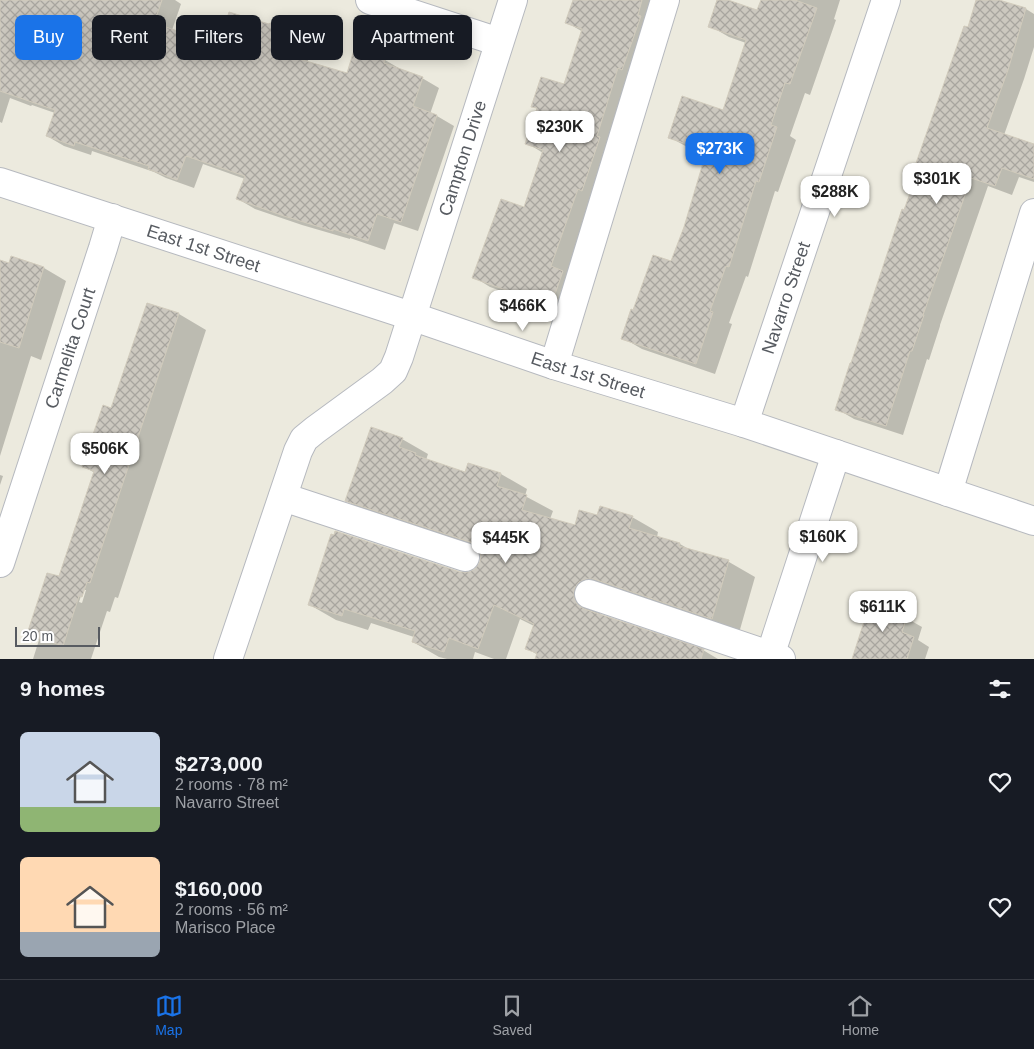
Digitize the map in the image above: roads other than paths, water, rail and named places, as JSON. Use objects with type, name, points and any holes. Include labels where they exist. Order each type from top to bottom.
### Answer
[{"type":"street","points":[[370,0],[499,42]]},
{"type":"street","name":"Campton Drive","points":[[228,659],[298,451],[304,439],[382,381],[392,371],[399,357],[512,0]]},
{"type":"street","points":[[554,365],[665,0]]},
{"type":"street","name":"Navarro Street","points":[[744,423],[886,0]]},
{"type":"street","name":"East 1st Street","points":[[0,182],[411,316],[554,365],[744,423],[1034,521]]},
{"type":"street","points":[[948,492],[1034,213]]},
{"type":"street","name":"Carmelita Court","points":[[0,563],[112,218]]},
{"type":"street","points":[[589,594],[773,658],[836,454]]},
{"type":"street","points":[[283,497],[465,557]]}]
